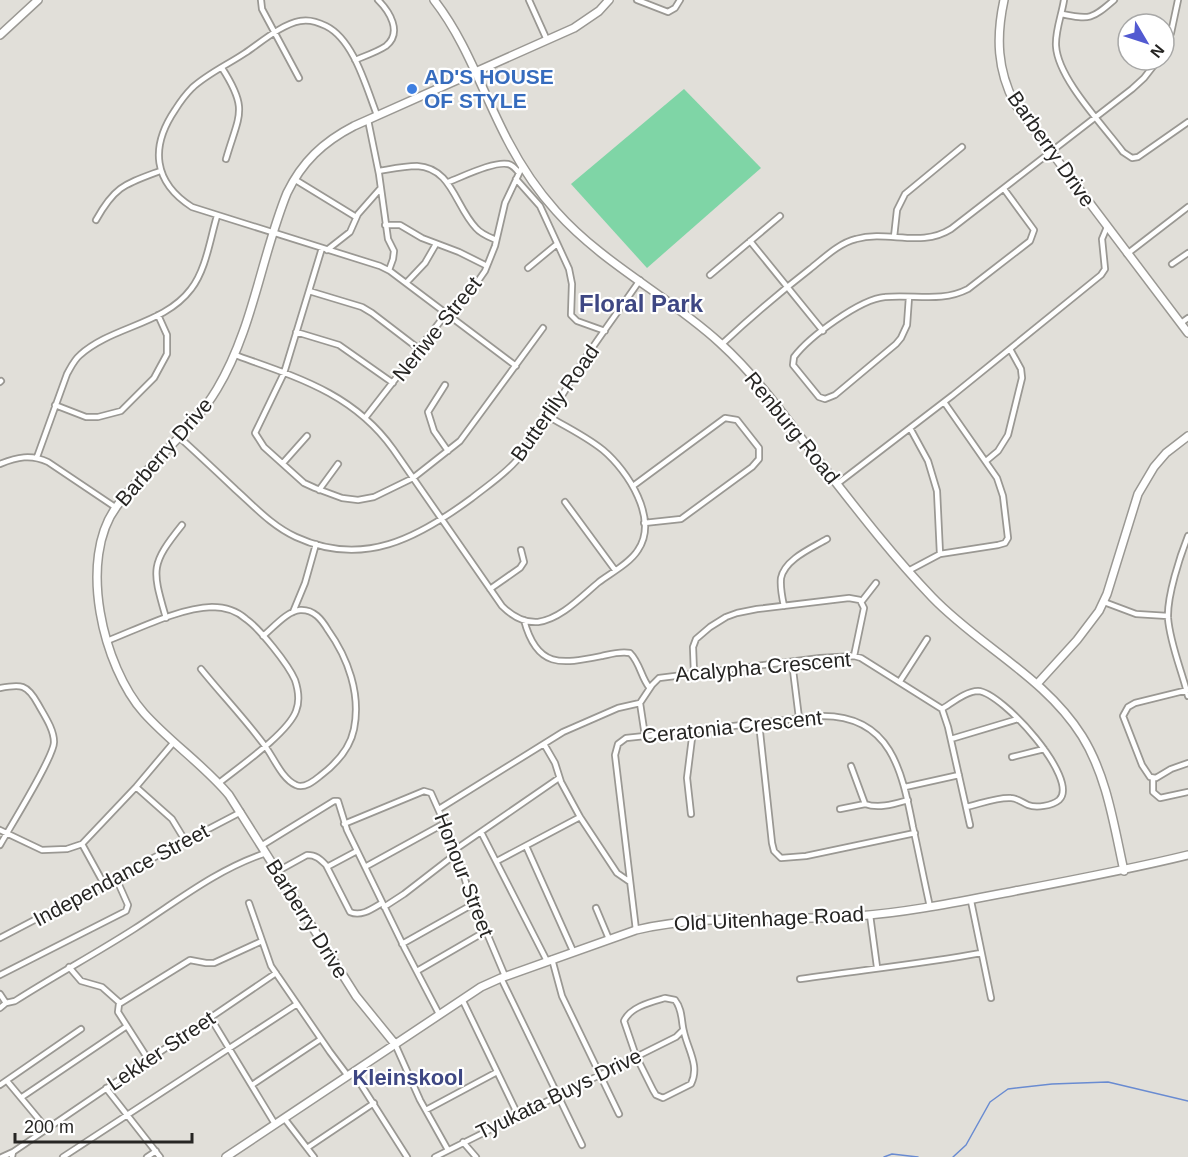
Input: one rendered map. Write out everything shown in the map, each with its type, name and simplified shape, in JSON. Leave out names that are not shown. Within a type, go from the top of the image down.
[{"type":"street","points":[[0,35],[30,3],[38,0]]},
{"type":"street","points":[[261,0],[262,9],[299,78]]},
{"type":"street","points":[[355,60],[384,47],[392,37],[393,21],[378,0]]},
{"type":"street","name":"Renburg Road","points":[[434,0],[459,38],[521,170],[544,197],[569,225],[595,248],[685,313],[722,344],[777,406],[908,571],[946,611],[1037,684],[1067,714],[1092,754],[1107,796],[1124,871]]},
{"type":"street","points":[[529,0],[547,40]]},
{"type":"street","name":"Barberry Drive","points":[[394,1044],[356,996],[306,920],[241,812],[219,783],[143,712],[130,694],[115,664],[107,641],[97,588],[96,563],[102,535],[115,507],[199,415],[216,391],[235,355],[284,198],[294,178],[322,145],[340,133],[377,115],[476,73],[582,23],[609,0]]},
{"type":"street","points":[[637,0],[668,12],[675,8],[680,0]]},
{"type":"street","name":"Barberry Drive","points":[[1004,0],[998,41],[1001,67],[1006,85],[1020,113],[1188,333]]},
{"type":"street","points":[[1064,0],[1056,44],[1061,65],[1068,79],[1123,152],[1135,158],[1188,122]]},
{"type":"street","points":[[1062,14],[1089,18],[1114,0]]},
{"type":"street","points":[[377,115],[347,45],[337,33],[315,21],[300,20],[276,33],[189,91],[169,118],[161,134],[158,145],[160,171],[183,201],[192,207],[388,270],[516,366]]},
{"type":"street","points":[[222,68],[235,89],[240,107],[226,159]]},
{"type":"street","points":[[722,344],[787,286],[847,242],[859,238],[921,239],[945,233],[1051,153],[1149,72]]},
{"type":"street","points":[[368,120],[379,171],[388,242],[394,253],[388,270]]},
{"type":"street","points":[[894,237],[897,210],[905,194],[962,147]]},
{"type":"street","points":[[448,182],[491,166],[512,165],[521,170]]},
{"type":"street","points":[[379,171],[414,166],[425,167],[442,175],[476,228],[496,240]]},
{"type":"street","name":"Neriwe Street","points":[[365,418],[487,266],[505,203],[521,170]]},
{"type":"street","points":[[96,220],[105,204],[119,188],[160,171]]},
{"type":"street","points":[[294,178],[356,217]]},
{"type":"street","points":[[516,179],[540,206],[572,278],[571,315],[577,321],[605,331]]},
{"type":"street","points":[[380,189],[356,217],[350,232],[325,249],[309,291],[284,373],[255,434],[264,447],[304,483],[342,498],[358,500],[381,494],[413,478],[448,452],[469,429],[543,328]]},
{"type":"street","points":[[909,297],[906,325],[896,344],[831,397],[819,398],[793,365],[796,354],[858,305],[884,297],[909,297],[940,298],[959,294],[968,290],[1030,242],[1034,230],[1004,189]]},
{"type":"street","points":[[1127,254],[1188,207]]},
{"type":"street","points":[[37,457],[67,374],[80,355],[94,345],[158,315],[179,302],[193,286],[200,273],[217,216]]},
{"type":"street","points":[[710,275],[780,216]]},
{"type":"street","points":[[385,225],[400,225],[436,244],[487,266]]},
{"type":"street","points":[[837,484],[944,402],[1101,275],[1105,269],[1101,243],[1107,227]]},
{"type":"street","points":[[750,241],[824,331]]},
{"type":"street","points":[[407,282],[425,263],[436,244]]},
{"type":"street","points":[[528,268],[557,244]]},
{"type":"street","points":[[1172,264],[1188,253]]},
{"type":"street","name":"Butterlily Road","points":[[179,437],[274,524],[294,536],[316,544],[354,549],[382,547],[423,531],[504,474],[527,448],[549,417],[640,280]]},
{"type":"street","points":[[309,291],[362,307],[419,350]]},
{"type":"street","points":[[55,405],[86,417],[98,417],[121,411],[154,378],[166,354],[167,335],[158,315]]},
{"type":"street","points":[[1181,323],[1188,318]]},
{"type":"street","points":[[296,332],[339,345],[393,383]]},
{"type":"street","points":[[986,461],[998,451],[1008,435],[1022,378],[1021,369],[1010,349]]},
{"type":"street","points":[[235,355],[322,388],[365,418],[381,433],[508,612],[524,620],[536,622],[550,619],[615,570],[638,551],[644,537],[640,499],[633,486],[605,451],[549,417]]},
{"type":"street","points":[[445,385],[428,412],[434,431],[448,452]]},
{"type":"street","points":[[908,571],[940,554],[998,545],[1007,541],[1003,495],[997,478],[944,402]]},
{"type":"street","points":[[633,486],[725,418],[737,420],[759,448],[759,459],[752,467],[687,515],[673,521],[644,523]]},
{"type":"street","points":[[910,428],[928,461],[938,491],[940,554]]},
{"type":"street","points":[[283,463],[307,436]]},
{"type":"street","points":[[1037,684],[1090,625],[1104,602],[1138,494],[1154,467],[1166,453],[1188,436]]},
{"type":"street","points":[[0,464],[12,459],[37,457],[115,507]]},
{"type":"street","points":[[319,490],[338,464]]},
{"type":"street","points":[[565,502],[615,570]]},
{"type":"street","points":[[166,618],[157,586],[157,564],[165,547],[182,525]]},
{"type":"street","points":[[1188,536],[1179,561],[1168,616],[1170,632],[1188,696]]},
{"type":"street","points":[[784,606],[781,580],[784,570],[801,555],[827,538]]},
{"type":"street","points":[[263,636],[293,612],[305,583],[316,544]]},
{"type":"street","points":[[490,589],[520,568],[524,562],[521,550]]},
{"type":"street","points":[[854,656],[864,614],[862,602],[876,583]]},
{"type":"street","points":[[694,673],[694,643],[710,627],[737,612],[849,598],[862,602]]},
{"type":"street","points":[[1104,602],[1136,614],[1168,616]]},
{"type":"street","points":[[107,641],[166,618],[198,609],[220,608],[233,611],[246,618],[263,636],[295,680],[298,703],[291,721],[284,730],[219,783]]},
{"type":"street","points":[[201,669],[265,746],[290,782],[303,786],[330,768],[339,759],[353,730],[356,708],[347,663],[338,643],[315,614],[306,610],[293,612]]},
{"type":"street","points":[[524,620],[527,632],[538,650],[548,657],[569,663],[620,652],[630,653],[649,687]]},
{"type":"street","points":[[900,681],[927,639]]},
{"type":"street","name":"Acalypha Crescent","points":[[640,703],[649,687],[662,677],[820,657],[854,656],[900,681],[942,710]]},
{"type":"street","points":[[792,662],[799,718]]},
{"type":"street","points":[[0,688],[19,686],[29,690],[50,727],[54,743],[48,760],[0,845]]},
{"type":"street","points":[[1187,690],[1138,702],[1128,707],[1124,712],[1124,718],[1142,765],[1153,778],[1153,792],[1158,798],[1188,792]]},
{"type":"street","points":[[966,807],[1009,798],[1032,806],[1052,803],[1059,800],[1064,790],[1063,783],[1044,749],[1018,719],[987,694],[979,691],[967,694],[942,710],[951,739],[959,775],[966,807],[970,825]]},
{"type":"street","points":[[439,809],[544,744],[584,722],[618,708],[640,703],[645,736]]},
{"type":"street","name":"Ceratonia Crescent","points":[[630,882],[615,755],[618,744],[626,738],[799,718],[840,717],[869,728],[893,754],[905,787],[930,908]]},
{"type":"street","points":[[951,739],[1018,719]]},
{"type":"street","points":[[759,723],[772,843],[774,851],[781,858],[806,856],[915,833]]},
{"type":"street","points":[[691,814],[687,778],[693,730]]},
{"type":"street","points":[[0,830],[42,850],[67,849],[82,844],[136,787],[174,742]]},
{"type":"street","points":[[544,744],[580,817],[617,873],[630,882],[636,930]]},
{"type":"street","points":[[1012,757],[1044,749]]},
{"type":"street","points":[[1153,778],[1171,768],[1188,763]]},
{"type":"street","points":[[851,766],[865,804]]},
{"type":"street","points":[[905,787],[959,775]]},
{"type":"street","points":[[278,871],[307,855],[317,856],[327,867],[350,912],[356,915],[362,914],[404,894],[481,832],[560,778]]},
{"type":"street","points":[[136,787],[172,819],[186,842]]},
{"type":"street","name":"Honour Street","points":[[344,824],[424,791],[432,795],[457,851],[503,977],[582,1145]]},
{"type":"street","points":[[0,1008],[132,930],[199,886],[250,858],[336,800],[339,803],[344,824],[383,905],[440,1014]]},
{"type":"street","points":[[840,809],[865,804],[889,805],[908,800]]},
{"type":"street","name":"Independance Street","points":[[0,938],[241,812]]},
{"type":"street","points":[[497,861],[580,817]]},
{"type":"street","points":[[365,867],[445,823]]},
{"type":"street","points":[[481,832],[550,960],[561,996],[619,1114]]},
{"type":"street","points":[[82,844],[104,884]]},
{"type":"street","points":[[526,846],[573,951]]},
{"type":"street","points":[[327,867],[357,851]]},
{"type":"street","name":"Old Uitenhage Road","points":[[226,1157],[462,999],[503,977],[636,930],[714,919],[815,919],[930,908],[1124,871],[1188,855]]},
{"type":"street","points":[[0,975],[126,911],[128,905],[116,878]]},
{"type":"street","points":[[971,901],[991,998]]},
{"type":"street","points":[[249,903],[269,962],[321,1039],[374,1103],[407,1157]]},
{"type":"street","points":[[402,944],[475,903]]},
{"type":"street","points":[[596,908],[609,939]]},
{"type":"street","points":[[870,915],[877,967]]},
{"type":"street","points":[[417,971],[486,931]]},
{"type":"street","points":[[148,1059],[117,1010],[120,1003],[190,960],[214,963],[261,941]]},
{"type":"street","points":[[801,979],[877,967],[926,963],[981,953]]},
{"type":"street","points":[[69,967],[81,981],[102,987],[120,1003]]},
{"type":"street","name":"Lekker Street","points":[[2,1157],[13,1155],[106,1088],[276,973]]},
{"type":"street","points":[[0,994],[6,1003]]},
{"type":"street","points":[[665,998],[675,1000],[683,1022],[683,1030],[695,1072],[691,1084],[663,1098],[656,1095],[636,1056],[624,1021],[630,1013],[665,998]]},
{"type":"street","points":[[462,999],[478,1028],[518,1115]]},
{"type":"street","points":[[63,1157],[297,1004]]},
{"type":"street","points":[[210,1017],[275,1124]]},
{"type":"street","points":[[22,1097],[127,1026]]},
{"type":"street","points":[[0,1086],[81,1029]]},
{"type":"street","name":"Tyukata Buys Drive","points":[[435,1157],[676,1036],[683,1030]]},
{"type":"street","points":[[252,1085],[321,1039]]},
{"type":"street","points":[[394,1044],[448,1150]]},
{"type":"street","points":[[426,1110],[497,1072]]},
{"type":"street","points":[[7,1081],[47,1129]]},
{"type":"street","points":[[106,1088],[160,1157]]},
{"type":"street","points":[[307,1148],[374,1103]]},
{"type":"street","points":[[285,1118],[314,1157]]},
{"type":"street","points":[[463,1142],[476,1157]]},
{"type":"street","points":[[147,1157],[156,1151]]},
{"type":"green space","points":[[684,89],[761,168],[647,268],[571,184]]},
{"type":"waterway","points":[[953,1157],[966,1145],[990,1102],[1008,1089],[1052,1084],[1108,1082],[1188,1101]]},
{"type":"waterway","points":[[884,1157],[892,1154],[918,1157]]},
{"type":"place","name":"AD'S HOUSE OF STYLE","points":[[412,89]]},
{"type":"district","name":"Floral Park","points":[[641,304]]},
{"type":"district","name":"Kleinskool","points":[[408,1077]]}]
